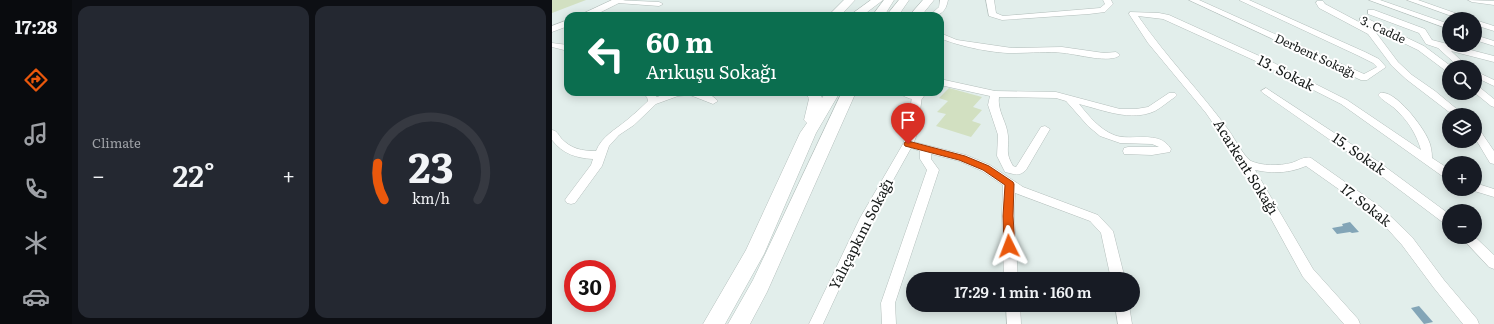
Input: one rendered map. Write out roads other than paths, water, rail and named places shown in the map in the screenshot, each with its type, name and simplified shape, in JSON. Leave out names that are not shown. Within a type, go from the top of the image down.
[{"type":"highway","points":[[838,12],[851,0]]},
{"type":"highway","points":[[844,12],[851,0]]},
{"type":"highway","points":[[861,12],[878,0]]},
{"type":"highway","points":[[881,12],[889,0]]},
{"type":"highway","points":[[895,12],[904,0]]},
{"type":"highway","points":[[902,12],[908,0]]},
{"type":"highway","points":[[918,12],[929,0]]},
{"type":"highway","points":[[922,12],[929,0]]},
{"type":"highway","points":[[714,324],[754,254],[808,133],[816,99],[815,96]]},
{"type":"highway","points":[[808,133],[842,96]]},
{"type":"highway","points":[[740,324],[760,286],[844,96]]},
{"type":"main road","points":[[594,12],[619,0]]},
{"type":"main road","points":[[552,29],[564,24]]},
{"type":"street","points":[[619,0],[659,4]]},
{"type":"street","points":[[938,12],[943,8],[944,0]]},
{"type":"street","points":[[990,0],[992,14],[1002,18],[1102,10],[1109,4],[1107,0]]},
{"type":"street","name":"Derbent Sokağı","points":[[1193,0],[1364,78],[1382,67],[1376,61],[1362,54],[1243,0]]},
{"type":"street","points":[[1373,0],[1442,25]]},
{"type":"street","points":[[1411,0],[1447,12]]},
{"type":"street","points":[[1472,0],[1494,3]]},
{"type":"street","points":[[1316,1],[1322,6],[1371,32],[1399,68],[1450,108]]},
{"type":"street","name":"3. Cadde","points":[[1316,1],[1354,16],[1422,48],[1442,63]]},
{"type":"street","points":[[1371,12],[1422,31],[1429,42],[1494,59]]},
{"type":"street","name":"13. Sokak","points":[[1133,14],[1159,14],[1263,61],[1344,102],[1442,170]]},
{"type":"street","name":"Acarkent Sokağı","points":[[1133,14],[1151,42],[1210,110],[1246,163],[1308,273],[1353,324]]},
{"type":"street","points":[[1482,25],[1494,29]]},
{"type":"street","points":[[944,37],[955,42],[1012,51],[1062,50],[1104,56],[1116,54]]},
{"type":"street","points":[[1482,40],[1494,44]]},
{"type":"street","points":[[1422,48],[1441,46],[1456,60]]},
{"type":"street","points":[[1482,78],[1494,84]]},
{"type":"street","points":[[944,83],[995,94],[1056,95],[1120,112],[1136,112],[1151,109],[1172,95]]},
{"type":"street","name":"15. Sokak","points":[[1266,91],[1376,166],[1442,216]]},
{"type":"street","points":[[1482,91],[1494,97]]},
{"type":"street","points":[[1482,93],[1494,104]]},
{"type":"street","points":[[995,94],[993,105],[1003,135],[1002,156],[1009,169],[1018,171],[1022,167],[1045,129]]},
{"type":"street","points":[[1383,95],[1396,103],[1411,120],[1424,142],[1428,152],[1427,160]]},
{"type":"street","points":[[651,96],[653,98],[653,102]]},
{"type":"street","points":[[571,200],[596,166],[604,145],[615,133],[630,124],[653,102],[670,96]]},
{"type":"street","points":[[704,96],[713,101]]},
{"type":"street","name":"Yalıçapkını Sokağı","points":[[816,324],[866,218],[908,144],[912,134],[914,96]]},
{"type":"street","points":[[1070,98],[1090,124],[1104,135],[1120,140],[1158,142],[1164,145],[1166,150],[1158,152],[1128,151]]},
{"type":"street","points":[[552,132],[560,144],[572,153],[579,155],[599,155]]},
{"type":"street","points":[[1482,141],[1494,160]]},
{"type":"street","points":[[908,144],[962,158],[986,168],[1018,190],[1094,218],[1107,231],[1116,272]]},
{"type":"street","points":[[889,324],[888,303],[933,170],[925,159],[926,149]]},
{"type":"street","name":"17. Sokak","points":[[1246,163],[1259,168],[1278,169],[1295,167],[1307,161],[1378,211],[1407,241],[1439,284],[1472,324]]},
{"type":"street","points":[[1010,184],[1008,216],[1011,272]]},
{"type":"street","points":[[1482,189],[1494,193]]},
{"type":"street","points":[[1474,244],[1494,263]]},
{"type":"street","points":[[1013,312],[1014,324]]},
{"type":"street","points":[[1123,312],[1125,324]]},
{"type":"water","points":[[1350,222],[1359,232],[1337,234],[1332,228],[1343,226],[1342,224]]},
{"type":"water","points":[[1419,306],[1433,322],[1424,324],[1411,308]]}]
